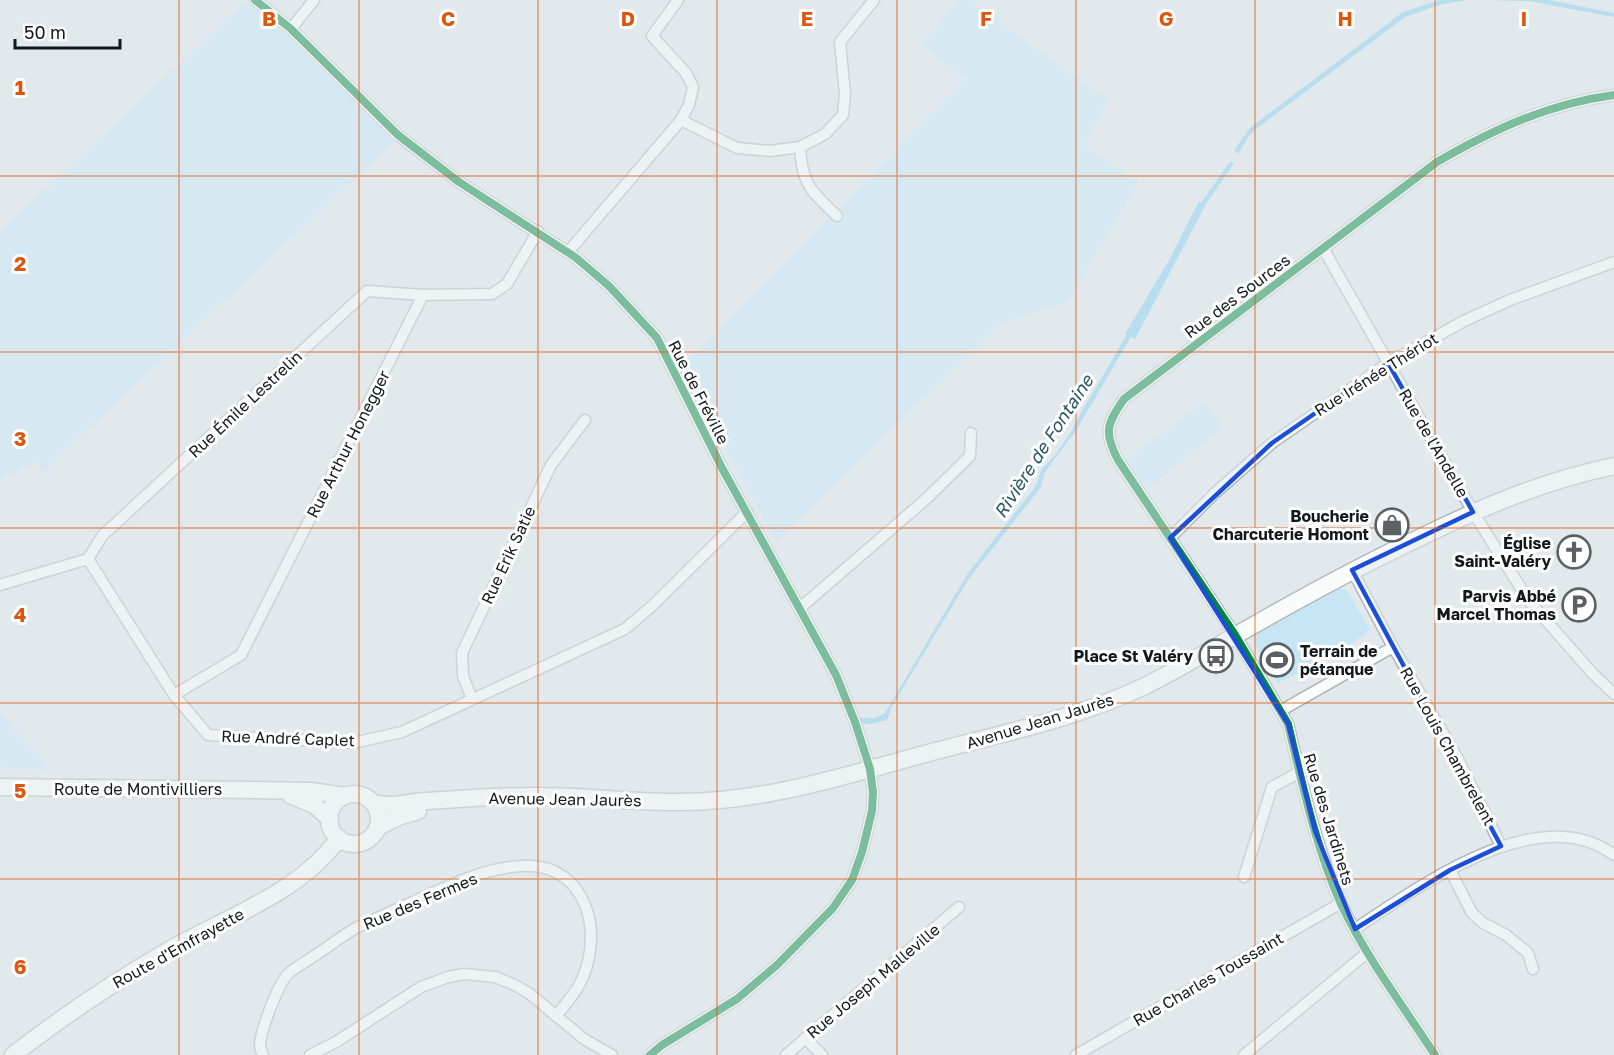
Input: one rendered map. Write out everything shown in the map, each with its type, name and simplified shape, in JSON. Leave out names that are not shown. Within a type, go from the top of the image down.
[{"type":"street","name":"Rue de Fréville","points":[[255,0],[291,29],[398,135],[459,182],[568,252],[609,286],[657,338],[722,468],[836,675],[855,722],[870,769],[873,792],[872,811],[862,852],[852,880],[833,908],[777,965],[737,999],[662,1045],[650,1055]]},
{"type":"street","points":[[291,29],[314,0]]},
{"type":"street","points":[[568,252],[681,120],[689,105],[693,87],[686,73],[652,36],[678,0]]},
{"type":"street","points":[[681,120],[737,148],[770,151],[800,147],[825,134],[843,116],[845,94],[840,42],[874,0]]},
{"type":"street","name":"Rue des Sources","points":[[1235,635],[1118,460],[1109,443],[1108,428],[1113,414],[1124,399],[1437,162],[1481,136],[1533,114],[1588,99],[1614,96]]},
{"type":"street","points":[[800,147],[801,168],[805,180],[812,191],[837,216]]},
{"type":"street","points":[[423,295],[492,294],[507,284],[538,231]]},
{"type":"street","name":"Rue de l'Andelle","points":[[1323,248],[1473,512],[1529,601],[1593,674],[1614,694]]},
{"type":"street","name":"Rue Irénée Thériot","points":[[1170,538],[1215,493],[1272,443],[1388,363],[1464,321],[1510,300],[1614,262]]},
{"type":"street","name":"Rue Émile Lestrelin","points":[[88,559],[102,536],[367,291],[423,295]]},
{"type":"street","name":"Rue Arthur Honegger","points":[[174,695],[241,655],[423,295]]},
{"type":"street","name":"Rue Erik Satie","points":[[472,699],[463,676],[462,653],[551,465],[585,420]]},
{"type":"street","points":[[800,608],[925,500],[970,456],[971,433]]},
{"type":"street","name":"Avenue Jean Jaurès","points":[[373,803],[396,806],[421,801],[456,801],[496,796],[681,802],[811,786],[1106,703],[1191,662],[1352,570],[1473,512],[1545,484],[1614,466]]},
{"type":"street","name":"Rue André Caplet","points":[[88,559],[174,695],[208,735],[353,743],[402,732],[625,629],[652,606],[747,512]]},
{"type":"street","points":[[0,585],[88,559]]},
{"type":"street","name":"Rue Louis Chambrelent","points":[[1352,570],[1393,647],[1457,757],[1501,846]]},
{"type":"street","name":"Rue des Jardinets","points":[[1235,635],[1282,710],[1288,724],[1316,831],[1341,903],[1368,952],[1436,1055]]},
{"type":"street","points":[[1282,710],[1393,647]]},
{"type":"street","points":[[1244,878],[1272,787],[1300,772]]},
{"type":"street","name":"Route de Montivilliers","points":[[0,787],[311,791],[345,796]]},
{"type":"street","name":"Route de Montivilliers","points":[[275,791],[296,796],[314,805],[330,819]]},
{"type":"street","points":[[357,794],[373,803],[379,814],[378,827],[371,837],[358,843],[345,842],[331,828],[330,819],[335,804],[345,796],[357,794]]},
{"type":"street","name":"Avenue Jean Jaurès","points":[[378,827],[398,817],[456,801]]},
{"type":"street","name":"Route d'Emfrayette","points":[[13,1055],[87,999],[170,950],[267,898],[309,871],[328,853],[339,838]]},
{"type":"street","points":[[1354,929],[1450,870],[1501,846],[1540,838],[1564,838],[1587,842],[1614,855]]},
{"type":"street","name":"Rue des Fermes","points":[[263,1055],[260,1046],[267,1018],[276,994],[287,975],[355,929],[448,886],[484,873],[522,866],[542,868],[559,874],[578,889],[586,904],[591,930],[590,954],[579,986],[556,1016]]},
{"type":"street","points":[[1450,870],[1472,913],[1483,923],[1506,935],[1528,953],[1533,969]]},
{"type":"street","name":"Rue Charles Toussaint","points":[[1076,1055],[1341,903]]},
{"type":"street","name":"Rue Joseph Malleville","points":[[786,1055],[959,907]]},
{"type":"street","points":[[1244,1055],[1368,952]]},
{"type":"street","points":[[310,1055],[336,1042],[421,987],[464,974],[495,977],[530,994],[584,1039],[612,1055]]},
{"type":"street","points":[[805,1038],[822,1055]]},
{"type":"highlighted area","points":[[1388,363],[1473,512],[1352,570],[1501,846],[1450,870],[1355,929],[1315,831],[1288,724],[1170,538],[1272,443]]},
{"type":"shaded area","points":[[959,0],[970,0],[1108,100],[1085,146],[1139,182],[1068,302],[1000,324],[776,542],[681,368],[966,79],[920,45]]},
{"type":"shaded area","points":[[245,2],[293,42],[395,141],[43,472],[36,462],[0,480],[0,231]]},
{"type":"shaded area","points":[[1204,401],[1224,427],[1147,489],[1127,459]]},
{"type":"shaded area","points":[[1336,589],[1346,589],[1370,630],[1351,644],[1277,683],[1254,642],[1258,634]]},
{"type":"shaded area","points":[[0,712],[51,770],[0,767]]},
{"type":"water","points":[[1440,0],[1468,0],[1442,4],[1405,17],[1257,128],[1238,154],[1234,150],[1250,128],[1403,12]]},
{"type":"water","points":[[1485,0],[1549,0],[1614,13],[1614,17],[1529,1]]},
{"type":"water","points":[[1199,201],[1205,206],[1135,339],[1125,334],[1168,262]]},
{"type":"water","points":[[1078,421],[1080,425],[1045,472],[1041,487],[970,577],[892,706],[887,720],[870,724],[859,723],[858,718],[875,718],[885,713],[968,573],[1036,486],[1041,470],[1056,454]]},
{"type":"waterway","name":"Rivière de Fontaine","points":[[1201,207],[1231,164]]},
{"type":"waterway","name":"Rivière de Fontaine","points":[[1076,426],[1131,332]]},
{"type":"cycle path","points":[[255,0],[291,29],[398,135],[459,182],[575,257],[609,286],[657,338],[722,468],[836,675],[855,722],[870,769],[873,792],[872,811],[862,852],[852,880],[833,908],[777,965],[737,999],[662,1045],[650,1055]]},
{"type":"cycle path","points":[[1435,1055],[1373,962],[1341,904],[1317,838],[1288,724],[1235,635],[1118,460],[1110,443],[1110,423],[1124,399],[1437,162],[1479,139],[1544,111],[1614,95]]},
{"type":"place","name":"Boucherie Charcuterie Homont","points":[[1392,525]]},
{"type":"place","name":"Église Saint-Valéry","points":[[1574,552]]},
{"type":"place","name":"Parvis Abbé Marcel Thomas","points":[[1579,605]]},
{"type":"place","name":"Place St Valéry","points":[[1216,656]]},
{"type":"place","name":"Terrain de pétanque","points":[[1277,660]]}]
